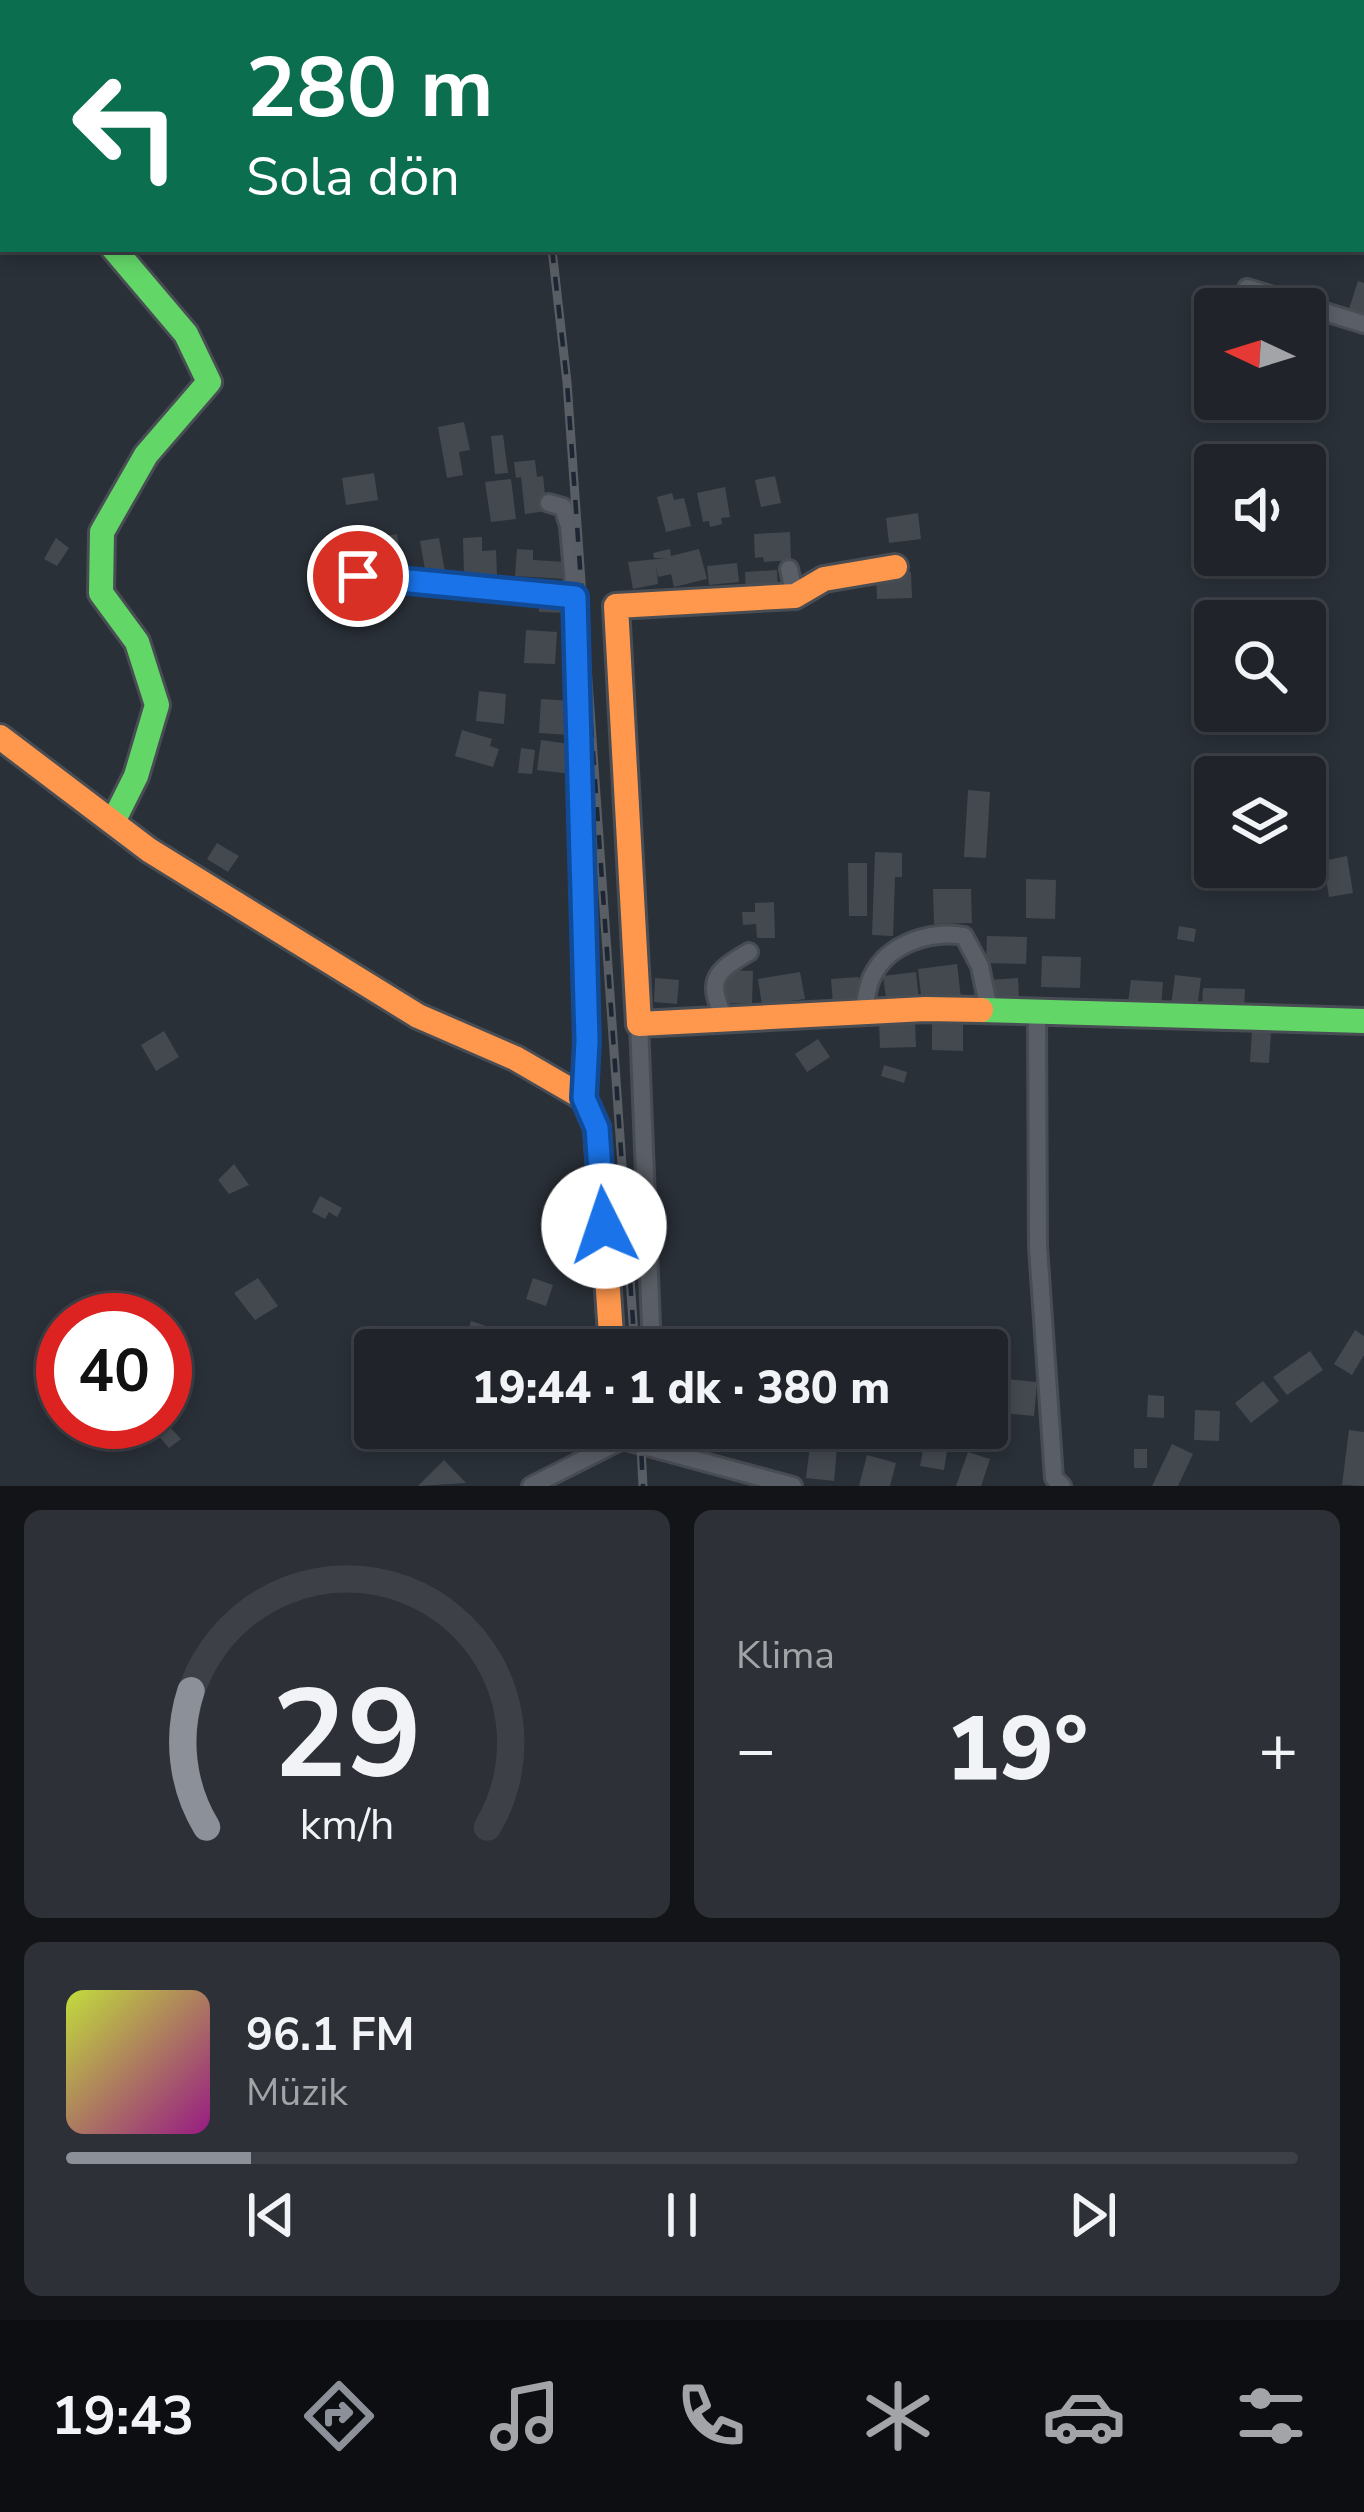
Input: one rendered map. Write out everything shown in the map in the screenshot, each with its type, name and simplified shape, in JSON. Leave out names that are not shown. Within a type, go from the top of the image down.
[{"type":"street","points":[[112,822],[136,776],[157,705],[137,642],[101,593],[102,532],[146,454],[209,382],[186,334],[118,252]]},
{"type":"street","points":[[1326,312],[1364,324]]},
{"type":"street","points":[[549,502],[563,507],[569,526],[575,597],[587,1041],[584,1098],[597,1128],[611,1329]]},
{"type":"street","points":[[651,1329],[616,606],[795,596],[824,579],[895,566]]},
{"type":"street","points":[[789,569],[795,596]]},
{"type":"street","points":[[358,576],[575,597]]},
{"type":"street","points":[[0,737],[149,850],[418,1016],[515,1058],[584,1098]]},
{"type":"street","points":[[863,1012],[874,972],[908,943],[944,932],[964,936],[980,966],[989,1010]]},
{"type":"street","points":[[725,1019],[714,997],[716,978],[724,966],[749,952]]},
{"type":"street","points":[[639,1024],[989,1010],[1364,1021]]},
{"type":"street","points":[[1037,1011],[1038,1247],[1054,1478],[1062,1486]]},
{"type":"street","points":[[531,1486],[595,1449]]},
{"type":"street","points":[[656,1449],[793,1486]]},
{"type":"building","points":[[1358,281],[1364,283],[1364,314],[1349,309]]},
{"type":"building","points":[[464,422],[470,450],[459,452],[463,475],[447,478],[438,427]]},
{"type":"building","points":[[503,435],[508,473],[495,474],[491,436]]},
{"type":"building","points":[[535,460],[537,477],[543,476],[547,511],[525,514],[521,477],[516,478],[514,462]]},
{"type":"building","points":[[374,473],[378,500],[346,505],[342,478]]},
{"type":"building","points":[[775,476],[781,503],[761,507],[755,480]]},
{"type":"building","points":[[511,479],[516,519],[491,522],[485,482]]},
{"type":"building","points":[[725,487],[730,517],[710,527],[709,521],[703,522],[697,493]]},
{"type":"building","points":[[672,493],[674,500],[684,498],[691,526],[666,532],[657,497]]},
{"type":"building","points":[[918,513],[921,539],[889,543],[886,518]]},
{"type":"building","points":[[790,532],[791,560],[755,558],[754,534]]},
{"type":"building","points":[[397,534],[402,567],[379,570],[374,538]]},
{"type":"building","points":[[482,537],[482,551],[496,550],[497,575],[464,576],[463,538]]},
{"type":"building","points":[[56,538],[69,548],[57,566],[44,559]]},
{"type":"building","points":[[439,538],[445,572],[426,575],[420,541]]},
{"type":"building","points":[[320,543],[355,546],[353,575],[318,568]]},
{"type":"building","points":[[517,549],[533,550],[533,560],[566,562],[566,579],[515,576]]},
{"type":"building","points":[[670,549],[671,556],[699,549],[707,579],[674,587],[671,574],[658,577],[656,565],[658,584],[633,589],[628,562],[667,558],[654,558],[653,553]]},
{"type":"building","points":[[737,563],[739,582],[709,585],[707,566]]},
{"type":"building","points":[[777,570],[778,591],[746,593],[745,572]]},
{"type":"building","points":[[911,572],[912,598],[877,599],[876,574]]},
{"type":"building","points":[[539,603],[570,604],[570,613],[539,612]]},
{"type":"building","points":[[526,630],[557,632],[555,664],[524,663]]},
{"type":"building","points":[[479,691],[506,694],[504,724],[476,721]]},
{"type":"building","points":[[541,699],[573,701],[570,735],[539,733]]},
{"type":"building","points":[[462,730],[492,739],[490,746],[499,749],[493,767],[455,756]]},
{"type":"building","points":[[541,740],[569,744],[567,756],[574,757],[572,774],[537,770]]},
{"type":"building","points":[[521,748],[535,750],[532,774],[518,773]]},
{"type":"building","points":[[968,790],[990,792],[986,858],[964,857]]},
{"type":"building","points":[[217,843],[239,856],[228,872],[207,859]]},
{"type":"building","points":[[875,852],[902,853],[902,877],[895,877],[893,936],[872,935]]},
{"type":"building","points":[[1347,856],[1353,893],[1329,897],[1326,860]]},
{"type":"building","points":[[848,863],[867,863],[867,916],[849,916]]},
{"type":"building","points":[[1026,879],[1056,880],[1055,919],[1026,918]]},
{"type":"building","points":[[933,889],[971,889],[972,923],[934,924]]},
{"type":"building","points":[[774,902],[775,938],[757,938],[756,924],[743,925],[742,912],[755,912],[755,903]]},
{"type":"building","points":[[1179,926],[1196,929],[1194,942],[1177,939]]},
{"type":"building","points":[[987,936],[1027,937],[1026,964],[986,963]]},
{"type":"building","points":[[1042,956],[1081,957],[1080,988],[1041,987]]},
{"type":"building","points":[[957,964],[961,998],[922,1003],[918,969]]},
{"type":"building","points":[[727,970],[753,971],[752,1004],[723,1003]]},
{"type":"building","points":[[800,972],[805,999],[762,1005],[758,979]]},
{"type":"building","points":[[916,972],[919,1001],[887,1005],[883,976]]},
{"type":"building","points":[[1175,975],[1201,978],[1197,1009],[1171,1006]]},
{"type":"building","points":[[859,977],[861,1002],[833,1004],[831,979]]},
{"type":"building","points":[[655,978],[679,980],[677,1004],[654,1002]]},
{"type":"building","points":[[1018,978],[1019,1000],[989,1002],[988,980]]},
{"type":"building","points":[[1131,980],[1163,982],[1161,1006],[1128,1003]]},
{"type":"building","points":[[1203,988],[1245,989],[1244,1011],[1202,1009]]},
{"type":"building","points":[[932,1018],[963,1019],[963,1051],[932,1050]]},
{"type":"building","points":[[915,1020],[916,1047],[880,1048],[879,1021]]},
{"type":"building","points":[[164,1031],[179,1057],[156,1071],[141,1045]]},
{"type":"building","points":[[1252,1031],[1271,1032],[1269,1063],[1250,1062]]},
{"type":"building","points":[[818,1039],[830,1057],[807,1072],[795,1054]]},
{"type":"building","points":[[884,1065],[907,1072],[904,1083],[881,1076]]},
{"type":"building","points":[[234,1164],[249,1185],[229,1194],[218,1180]]},
{"type":"building","points":[[320,1196],[342,1208],[337,1217],[329,1212],[325,1219],[312,1212]]},
{"type":"building","points":[[258,1278],[278,1306],[255,1320],[234,1293]]},
{"type":"building","points":[[533,1278],[553,1285],[546,1306],[526,1299]]},
{"type":"building","points":[[471,1321],[495,1329],[469,1329]]},
{"type":"building","points":[[1355,1330],[1364,1336],[1364,1355],[1352,1375],[1334,1364]]},
{"type":"building","points":[[1310,1351],[1323,1370],[1287,1395],[1273,1377]]},
{"type":"building","points":[[1008,1379],[1037,1382],[1034,1416],[1008,1414]]},
{"type":"building","points":[[1263,1381],[1279,1401],[1251,1423],[1235,1403]]},
{"type":"building","points":[[1148,1395],[1164,1396],[1164,1418],[1147,1417]]},
{"type":"building","points":[[1195,1410],[1220,1411],[1219,1441],[1194,1440]]},
{"type":"building","points":[[1349,1430],[1364,1432],[1364,1486],[1342,1485]]},
{"type":"building","points":[[1172,1444],[1193,1454],[1178,1486],[1152,1486]]},
{"type":"building","points":[[810,1449],[837,1449],[834,1481],[806,1478]]},
{"type":"building","points":[[923,1449],[947,1449],[944,1470],[920,1466]]},
{"type":"building","points":[[1134,1449],[1147,1449],[1147,1468],[1134,1468]]},
{"type":"building","points":[[968,1452],[990,1459],[981,1486],[956,1486]]},
{"type":"building","points":[[867,1455],[896,1463],[890,1486],[859,1486]]},
{"type":"building","points":[[444,1460],[466,1483],[418,1486]]},
{"type":"railway","points":[[552,252],[567,382],[634,1329]]},
{"type":"railway","points":[[641,1449],[643,1486]]},
{"type":"traffic: fast","points":[[113,822],[136,776],[157,705],[137,642],[101,593],[102,532],[146,455],[209,382],[186,334],[117,252]]},
{"type":"traffic: fast","points":[[981,1010],[1364,1021]]},
{"type":"traffic: slow","points":[[895,567],[824,579],[795,596],[616,606],[639,1024],[981,1010]]},
{"type":"traffic: slow","points":[[0,737],[149,850],[418,1016],[515,1058],[584,1098],[597,1128],[611,1329]]},
{"type":"route","points":[[358,576],[575,597],[587,1041],[584,1098],[597,1128],[604,1226]]}]
